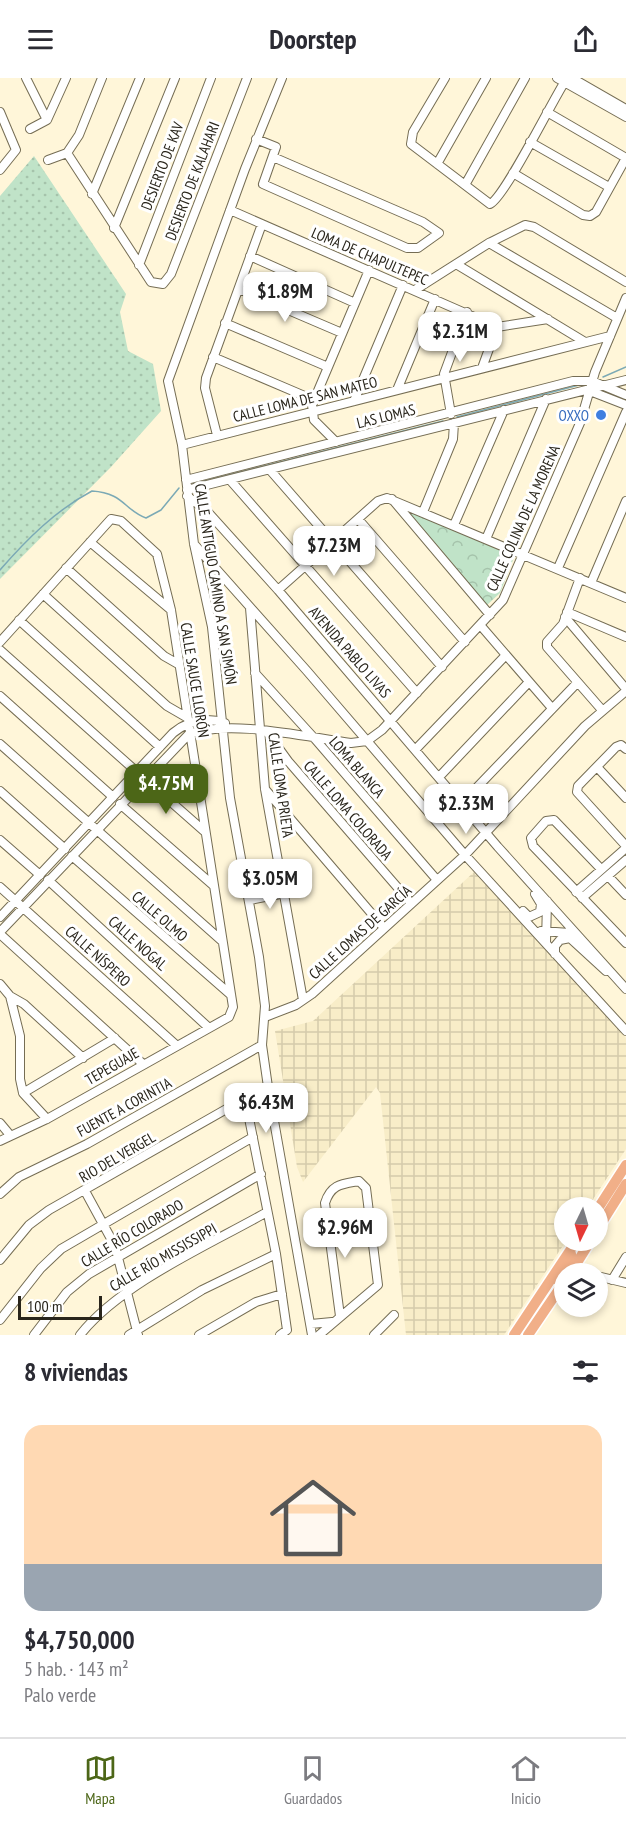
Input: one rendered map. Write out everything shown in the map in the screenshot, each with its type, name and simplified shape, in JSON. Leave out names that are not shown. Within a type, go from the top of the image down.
[{"type":"main road","points":[[605,1197],[626,1165]]},
{"type":"main road","points":[[608,1213],[626,1184]]},
{"type":"main road","points":[[514,1335],[570,1251]]},
{"type":"main road","points":[[535,1303],[554,1280]]},
{"type":"main road","points":[[528,1335],[554,1296]]},
{"type":"street","points":[[30,129],[47,120],[66,78]]},
{"type":"street","points":[[48,160],[67,153],[79,135],[102,78]]},
{"type":"street","points":[[92,194],[140,78]]},
{"type":"street","points":[[114,228],[175,78]]},
{"type":"street","name":"DESIERTO DE KAV","points":[[139,265],[211,78]]},
{"type":"street","name":"DESIERTO DE KALAHARI","points":[[139,265],[155,285],[165,282],[171,274],[247,78]]},
{"type":"street","name":"CALLE ANTIGUO CAMINO A SAN SIMÓN","points":[[282,78],[256,139],[168,381],[182,445],[194,544],[212,627],[230,798],[250,900],[264,990],[265,1017],[262,1045],[312,1335]]},
{"type":"street","points":[[445,78],[411,140],[416,150],[490,204],[496,201],[513,173],[565,79]]},
{"type":"street","points":[[437,164],[486,78]]},
{"type":"street","points":[[465,185],[525,78]]},
{"type":"street","points":[[28,79],[47,120]]},
{"type":"street","points":[[565,79],[626,109]]},
{"type":"street","points":[[565,79],[626,117]]},
{"type":"street","points":[[513,173],[583,215],[593,214],[626,158],[547,112]]},
{"type":"street","points":[[0,115],[16,150],[0,170]]},
{"type":"street","points":[[256,139],[276,147],[263,184],[407,248],[418,248],[439,233],[423,222],[273,157]]},
{"type":"street","points":[[530,142],[609,188]]},
{"type":"street","points":[[67,153],[139,265]]},
{"type":"street","name":"LOMA DE CHAPULTEPEC","points":[[230,210],[497,327]]},
{"type":"street","points":[[217,435],[204,383],[262,224]]},
{"type":"street","points":[[415,290],[521,225],[530,225],[626,282]]},
{"type":"street","points":[[489,243],[617,318]]},
{"type":"street","points":[[250,256],[355,303]]},
{"type":"street","points":[[456,264],[585,342]]},
{"type":"street","points":[[336,442],[314,420],[311,411],[369,270]]},
{"type":"street","points":[[354,401],[403,285]]},
{"type":"street","points":[[239,289],[342,333]]},
{"type":"street","points":[[397,390],[435,298]]},
{"type":"street","name":"CALLE COLINA DE LA MORENA","points":[[367,741],[391,720],[503,600],[580,423],[591,386],[626,298]]},
{"type":"street","points":[[451,414],[444,378],[447,361],[467,312]]},
{"type":"street","points":[[482,368],[497,327],[548,319]]},
{"type":"street","points":[[225,323],[328,367]]},
{"type":"street","name":"CALLE LOMA DE SAN MATEO","points":[[182,445],[610,336]]},
{"type":"street","points":[[213,357],[314,400]]},
{"type":"street","points":[[591,386],[605,386],[626,380]]},
{"type":"street","name":"LAS LOMAS","points":[[186,480],[573,381],[591,386]]},
{"type":"street","points":[[591,386],[626,405]]},
{"type":"street","name":"LAS LOMAS","points":[[187,493],[591,386]]},
{"type":"street","points":[[605,386],[626,395]]},
{"type":"street","points":[[486,539],[546,399]]},
{"type":"street","points":[[454,525],[504,410]]},
{"type":"street","points":[[558,568],[626,412]]},
{"type":"street","points":[[423,512],[453,439],[454,423]]},
{"type":"street","points":[[270,470],[442,667]]},
{"type":"street","points":[[230,480],[417,693]]},
{"type":"street","name":"AVENIDA PABLO LIVAS","points":[[187,493],[206,510],[278,590],[525,877]]},
{"type":"street","points":[[391,498],[490,615]]},
{"type":"street","points":[[278,590],[378,501],[391,498],[591,583],[625,595]]},
{"type":"street","points":[[591,583],[626,501]]},
{"type":"street","name":"CALLE SAUCE LLORÓN","points":[[90,542],[111,519],[121,521],[157,554],[171,610],[233,1011]]},
{"type":"street","points":[[358,519],[465,642]]},
{"type":"street","points":[[0,642],[90,542],[171,610]]},
{"type":"street","points":[[194,544],[465,855],[626,1031]]},
{"type":"street","points":[[66,568],[157,649],[178,664]]},
{"type":"street","points":[[580,578],[566,615],[547,647],[602,710]]},
{"type":"street","points":[[43,594],[167,706],[187,720],[206,720],[234,728],[315,739],[351,743],[367,741]]},
{"type":"street","name":"CALLE LOMA PRIETA","points":[[250,608],[255,673],[263,732],[265,789],[303,1000]]},
{"type":"street","points":[[566,615],[626,637]]},
{"type":"street","points":[[566,615],[626,690]]},
{"type":"street","points":[[19,620],[160,747]]},
{"type":"street","points":[[481,626],[551,707]]},
{"type":"street","points":[[0,650],[137,772]]},
{"type":"street","points":[[416,750],[506,655]]},
{"type":"street","name":"LOMA BLANCA","points":[[255,673],[437,880]]},
{"type":"street","points":[[439,777],[529,682]]},
{"type":"street","points":[[462,803],[551,707],[577,683]]},
{"type":"street","name":"CALLE LOMAS DE GARCÍA","points":[[265,1017],[303,1000],[465,855],[602,710],[626,690]]},
{"type":"street","points":[[0,696],[113,797]]},
{"type":"street","points":[[92,827],[113,797],[187,720]]},
{"type":"street","points":[[0,917],[40,875],[120,804],[189,734],[222,725]]},
{"type":"street","name":"CALLE LOMA COLORADA","points":[[263,732],[411,903]]},
{"type":"street","points":[[0,744],[222,941]]},
{"type":"street","points":[[605,873],[626,847],[577,795],[578,786],[616,747],[621,745],[626,749]]},
{"type":"street","points":[[597,767],[626,798]]},
{"type":"street","points":[[145,779],[204,831]]},
{"type":"street","points":[[265,789],[384,928]]},
{"type":"street","name":"CALLE OLMO","points":[[0,791],[231,995]]},
{"type":"street","points":[[120,804],[214,886]]},
{"type":"street","points":[[626,895],[557,822],[551,819],[546,821],[532,836],[531,844],[626,943]]},
{"type":"street","points":[[0,840],[40,875]]},
{"type":"street","points":[[68,852],[48,880],[0,933],[143,1064]]},
{"type":"street","points":[[579,895],[605,873],[626,860]]},
{"type":"street","points":[[508,902],[514,902],[529,917],[536,916],[540,912],[540,900],[525,884],[525,877]]},
{"type":"street","points":[[525,877],[626,989]]},
{"type":"street","name":"CALLE NOGAL","points":[[48,880],[208,1028]]},
{"type":"street","name":"CALLE NÍSPERO","points":[[0,887],[176,1045]]},
{"type":"street","points":[[250,900],[285,893]]},
{"type":"street","points":[[546,943],[547,901]]},
{"type":"street","points":[[535,932],[577,934]]},
{"type":"street","points":[[555,954],[555,946],[560,940],[570,938],[596,964],[616,978]]},
{"type":"street","points":[[0,984],[10,996],[24,1004],[83,1058]]},
{"type":"street","points":[[10,996],[21,1036],[20,1079],[23,1093],[47,1119]]},
{"type":"street","name":"TEPEGUAJE","points":[[0,1141],[47,1119],[229,1017],[233,1011]]},
{"type":"street","points":[[23,1093],[115,1038]]},
{"type":"street","name":"FUENTE A CORINTIA","points":[[0,1194],[19,1177],[87,1144],[262,1045]]},
{"type":"street","name":"RIO DEL VERGEL","points":[[0,1260],[20,1234],[38,1217],[258,1091]]},
{"type":"street","points":[[245,1098],[276,1254],[282,1294],[283,1332]]},
{"type":"street","points":[[0,1123],[10,1135]]},
{"type":"street","points":[[0,1320],[41,1268],[61,1249],[253,1137]]},
{"type":"street","name":"CALLE RÍO COLORADO","points":[[34,1335],[73,1287],[118,1255],[261,1174]]},
{"type":"street","points":[[319,1335],[376,1288],[378,1282],[366,1188],[359,1181],[338,1184],[328,1193],[324,1206],[340,1316]]},
{"type":"street","points":[[85,1191],[118,1255],[128,1291],[134,1333],[233,1274],[276,1254]]},
{"type":"street","name":"CALLE RÍO MISSISSIPPI","points":[[80,1335],[102,1310],[128,1291],[267,1212]]},
{"type":"street","points":[[612,1280],[626,1257]]},
{"type":"street","points":[[608,1279],[626,1283]]},
{"type":"street","points":[[199,1335],[256,1302],[282,1294]]},
{"type":"street","points":[[374,1335],[394,1316]]},
{"type":"street","points":[[310,1324],[332,1322]]},
{"type":"shaded area","points":[[474,872],[626,1038],[626,1149],[595,1197],[554,1197],[554,1251],[559,1251],[504,1335],[406,1335],[380,1093],[376,1087],[303,1182],[297,1167],[275,1031],[313,1021]]},
{"type":"green space","points":[[34,156],[126,294],[120,312],[128,351],[153,364],[161,411],[111,467],[0,579],[0,196]]},
{"type":"green space","points":[[401,507],[515,555],[500,593],[486,606]]},
{"type":"waterway","points":[[603,377],[626,367]]},
{"type":"waterway","points":[[457,417],[579,385]]},
{"type":"waterway","points":[[193,484],[443,421]]},
{"type":"waterway","points":[[0,570],[43,526],[66,507],[92,491],[111,495],[146,518],[161,510],[179,488]]},
{"type":"place","name":"OXXO","points":[[601,415]]}]
